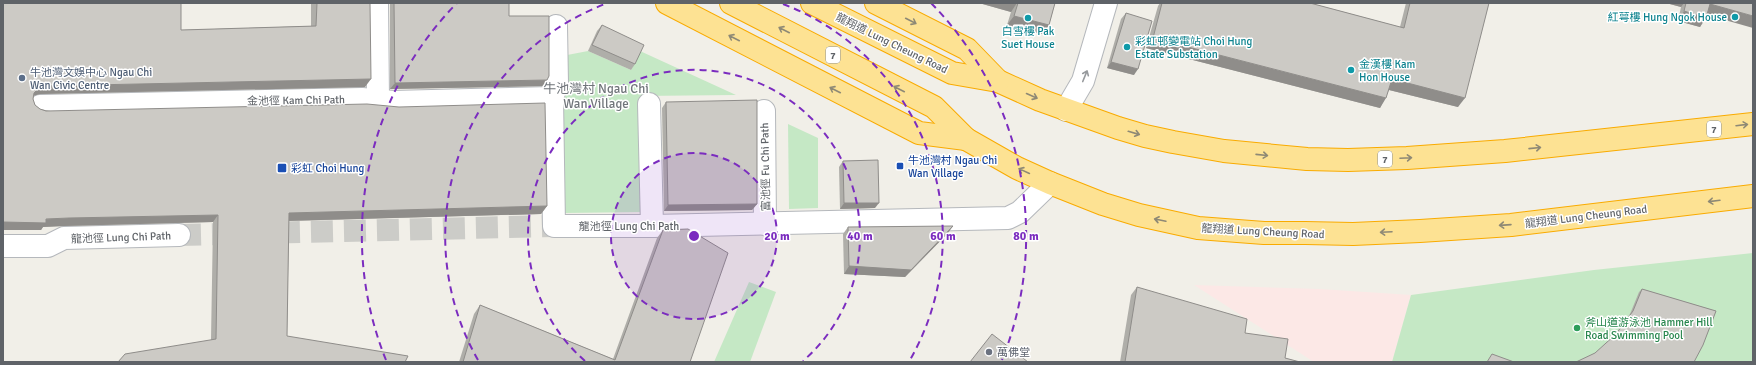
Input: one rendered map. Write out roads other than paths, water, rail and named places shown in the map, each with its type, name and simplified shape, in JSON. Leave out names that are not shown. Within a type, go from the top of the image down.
[{"type":"highway","points":[[667,3],[919,133],[966,139]]},
{"type":"highway","name":"龍翔道 Lung Cheung Road","points":[[732,3],[934,107],[966,139],[1017,168],[1103,204],[1139,215],[1198,228],[1264,233],[1353,234],[1511,225],[1753,196]]},
{"type":"highway","name":"龍翔道 Lung Cheung Road","points":[[812,3],[952,73],[998,81],[1040,100],[1118,128],[1173,142],[1252,154],[1307,159],[1341,160],[1407,158],[1505,151],[1753,124]]},
{"type":"highway","points":[[876,3],[967,49],[998,81]]},
{"type":"street","points":[[377,3],[378,100]]},
{"type":"street","points":[[1066,110],[1083,81],[1088,68],[1106,3]]},
{"type":"street","points":[[552,98],[557,84],[556,26]]},
{"type":"street","name":"金池徑 Kam Chi Path","points":[[40,106],[362,99],[393,102],[552,98]]},
{"type":"street","name":"龍池徑 Lung Chi Path","points":[[552,98],[554,226],[652,226],[1008,218],[1020,212],[1050,183]]},
{"type":"street","points":[[649,104],[652,226]]},
{"type":"street","name":"富池徑 Fu Chi Path","points":[[764,111],[765,224]]},
{"type":"street","name":"龍池徑 Lung Chi Path","points":[[3,246],[48,246],[64,238],[179,235]]},
{"type":"tunnel","points":[[179,235],[554,226]]},
{"type":"place","name":"紅萼樓 Hung Ngok House","points":[[1735,17]]},
{"type":"place","name":"白雪樓 Pak Suet House","points":[[1028,18]]},
{"type":"place","name":"彩虹邨變電站 Choi Hung Estate Substation","points":[[1127,47]]},
{"type":"place","name":"金漢樓 Kam Hon House","points":[[1351,70]]},
{"type":"place","name":"牛池灣文娛中心 Ngau Chi Wan Civic Centre","points":[[22,78]]},
{"type":"place","name":"牛池灣村 Ngau Chi Wan Village","points":[[900,166]]},
{"type":"place","name":"彩虹 Choi Hung","points":[[282,168]]},
{"type":"place","name":"斧山道游泳池 Hammer Hill Road Swimming Pool","points":[[1577,328]]},
{"type":"place","name":"萬佛堂","points":[[989,352]]},
{"type":"district","name":"牛池灣村 Ngau Chi Wan Village","points":[[596,96]]}]
